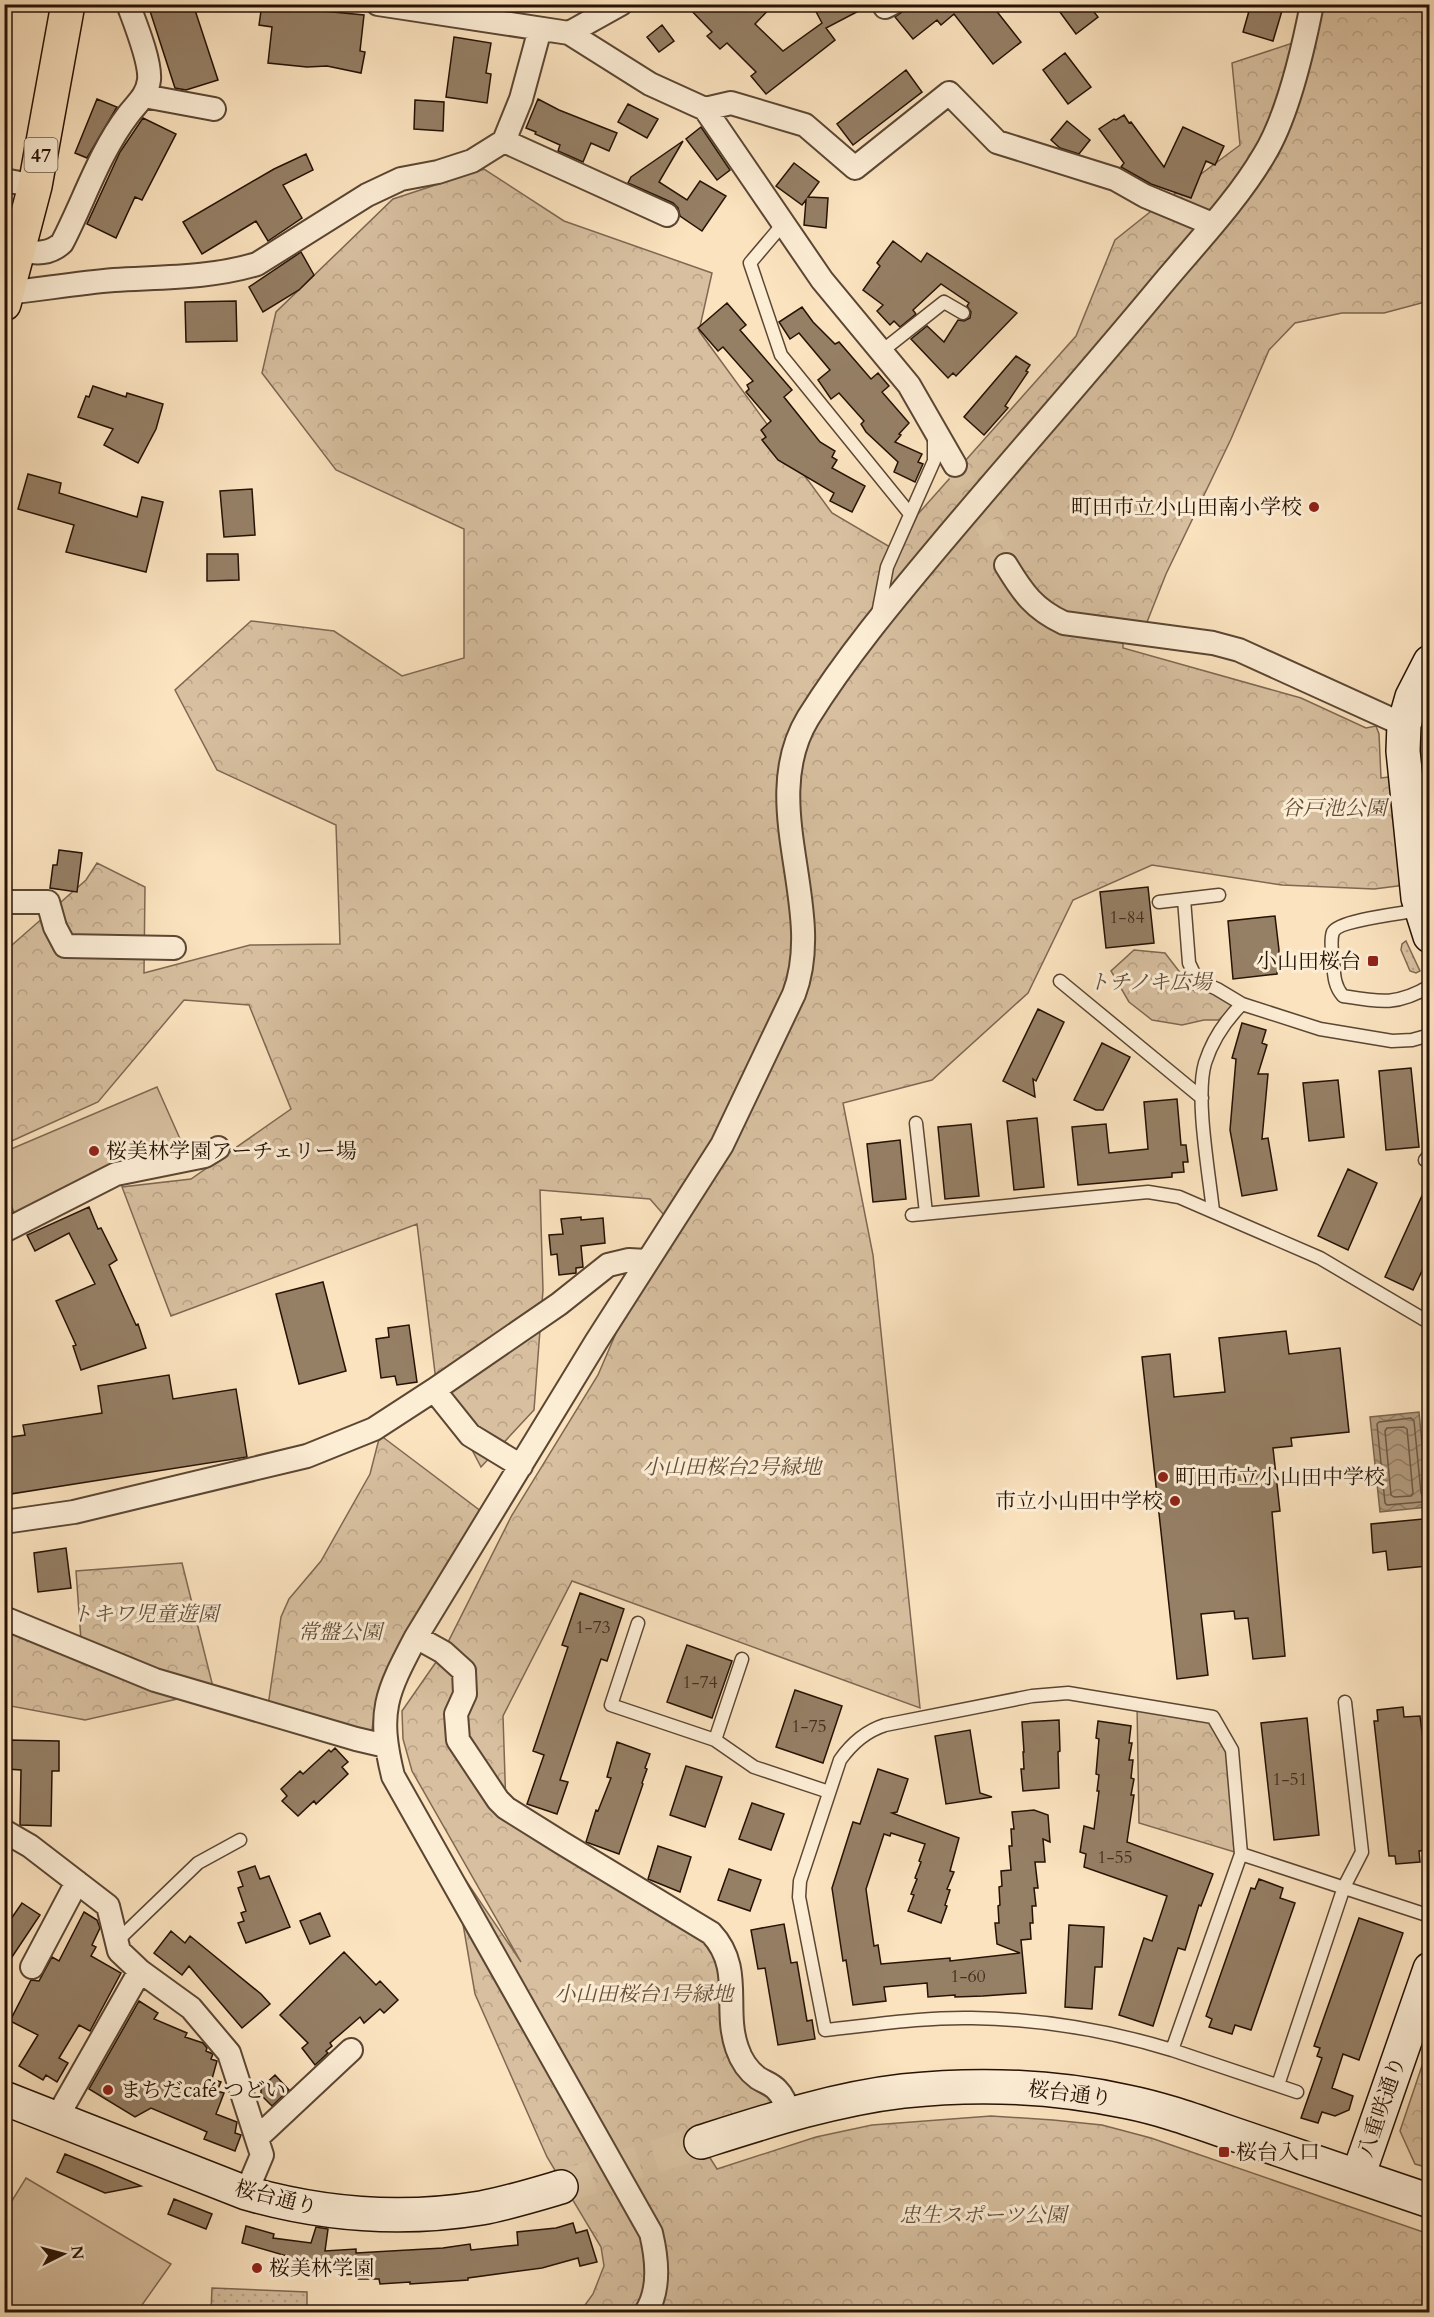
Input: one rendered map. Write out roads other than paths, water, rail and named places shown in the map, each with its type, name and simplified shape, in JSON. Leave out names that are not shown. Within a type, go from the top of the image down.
[{"type":"main road","name":"47","points":[[6,298],[19,251],[20,183],[68,4]]},
{"type":"street","points":[[19,251],[39,254],[54,251],[62,243],[108,145],[144,96],[149,79],[142,43],[128,4]]},
{"type":"street","points":[[378,4],[569,33],[650,84],[705,109],[822,280],[909,385],[933,422],[956,465]]},
{"type":"street","points":[[569,33],[621,4]]},
{"type":"street","points":[[649,2311],[656,2278],[656,2253],[651,2233],[393,1776],[386,1746],[384,1721],[386,1702],[398,1671],[416,1637],[647,1261],[722,1145],[800,977],[804,930],[793,857],[788,780],[807,720],[855,648],[976,501],[1101,358],[1212,224],[1258,164],[1275,134],[1296,71],[1312,4]]},
{"type":"street","points":[[6,298],[113,280],[175,278],[237,270],[257,264],[367,195],[401,179],[438,172],[472,161],[504,141],[521,99],[540,29]]},
{"type":"street","points":[[705,109],[731,103],[805,125],[855,168],[949,93],[997,142],[1115,179],[1144,196],[1212,224]]},
{"type":"street","points":[[144,96],[214,110]]},
{"type":"street","points":[[504,141],[667,215]]},
{"type":"street","points":[[1006,565],[1022,593],[1044,614],[1064,623],[1213,643],[1239,650],[1404,725]]},
{"type":"street","points":[[1422,910],[1404,775],[1403,751],[1404,725],[1412,697],[1430,662]]},
{"type":"street","points":[[4,902],[48,902],[55,927],[65,946],[174,948]]},
{"type":"street","points":[[4,1231],[116,1174],[205,1156],[218,1148]]},
{"type":"street","points":[[4,1522],[74,1512],[307,1456],[374,1429],[559,1304],[608,1265],[629,1260],[647,1261]]},
{"type":"street","points":[[434,1390],[470,1435],[521,1466]]},
{"type":"street","points":[[4,1618],[155,1680],[386,1746]]},
{"type":"street","points":[[416,1637],[443,1652],[464,1671],[465,1694],[456,1714],[458,1740],[498,1800],[506,1808],[562,1843],[711,1933],[720,1943],[730,1966],[736,2047],[745,2066],[758,2078],[775,2087],[783,2097],[789,2114]]},
{"type":"street","points":[[4,1831],[30,1846],[108,1906],[119,1951],[140,1971],[191,2008],[229,2053],[262,2155],[246,2193]]},
{"type":"street","points":[[32,1967],[77,1882]]},
{"type":"street","name":"八重咲通り","points":[[1358,2176],[1430,1969]]},
{"type":"street","points":[[56,2119],[140,1971]]},
{"type":"street","points":[[257,2138],[351,2050]]},
{"type":"street","name":"桜台通り","points":[[701,2142],[789,2114],[870,2096],[951,2087],[987,2086],[1065,2092],[1160,2109],[1430,2201]]},
{"type":"street","name":"桜台通り","points":[[4,2098],[246,2193],[323,2210],[399,2215],[441,2213],[481,2208],[561,2187]]},
{"type":"lane","points":[[783,224],[750,263],[781,355],[910,514]]},
{"type":"lane","points":[[882,351],[944,302],[963,313]]},
{"type":"lane","points":[[877,622],[887,567],[934,461],[933,422]]},
{"type":"lane","points":[[1159,902],[1219,895]]},
{"type":"lane","points":[[1184,899],[1190,963],[1197,980],[1242,1004],[1320,1029],[1392,1041],[1412,1040],[1430,1035]]},
{"type":"lane","points":[[1422,910],[1370,919],[1338,928],[1333,932],[1336,989],[1343,996],[1387,1003],[1413,996],[1430,986]]},
{"type":"lane","points":[[1060,981],[1202,1098]]},
{"type":"lane","points":[[1213,1211],[1202,1098],[1205,1063],[1226,1020],[1242,1004]]},
{"type":"lane","points":[[916,1123],[926,1213]]},
{"type":"lane","points":[[912,1215],[1148,1192],[1179,1197],[1320,1258],[1430,1323]]},
{"type":"lane","points":[[638,1623],[610,1705],[715,1740],[754,1767],[829,1792]]},
{"type":"lane","points":[[715,1740],[742,1659]]},
{"type":"lane","points":[[1172,2050],[1241,1854],[1232,1750],[1212,1718],[1068,1693],[1032,1696],[874,1728],[855,1742],[840,1760],[800,1881],[799,1897],[825,2030],[898,2022],[981,2018],[1074,2026],[1143,2041],[1297,2092]]},
{"type":"lane","points":[[1278,2085],[1344,1887],[1362,1852],[1345,1702]]},
{"type":"lane","points":[[116,1942],[198,1863],[240,1840]]},
{"type":"lane","points":[[1241,1854],[1430,1916]]},
{"type":"water","points":[[1419,1412],[1428,1507],[1380,1512],[1370,1417]]},
{"type":"tunnel","points":[[955,465],[1006,565]]},
{"type":"tunnel","points":[[561,2187],[701,2142]]},
{"type":"place","name":"町田市立小山田南小学校","points":[[1314,507]]},
{"type":"place","name":"小山田桜台","points":[[1373,961]]},
{"type":"place","name":"桜美林学園アーチェリー場","points":[[94,1151]]},
{"type":"place","name":"町田市立小山田中学校","points":[[1163,1477]]},
{"type":"place","name":"市立小山田中学校","points":[[1175,1501]]},
{"type":"place","name":"まちだcafé つどい","points":[[108,2090]]},
{"type":"place","name":"桜台入口","points":[[1224,2152]]},
{"type":"place","name":"桜美林学園","points":[[257,2268]]},
{"type":"park label","name":"谷戸池公園","points":[[1334,808]]},
{"type":"park label","name":"トチノキ広場","points":[[1150,982]]},
{"type":"park label","name":"小山田桜台2号緑地","points":[[732,1467]]},
{"type":"park label","name":"トキワ児童遊園","points":[[145,1614]]},
{"type":"park label","name":"常盤公園","points":[[340,1632]]},
{"type":"park label","name":"小山田桜台1号緑地","points":[[644,1994]]},
{"type":"park label","name":"忠生スポーツ公園","points":[[983,2215]]}]
